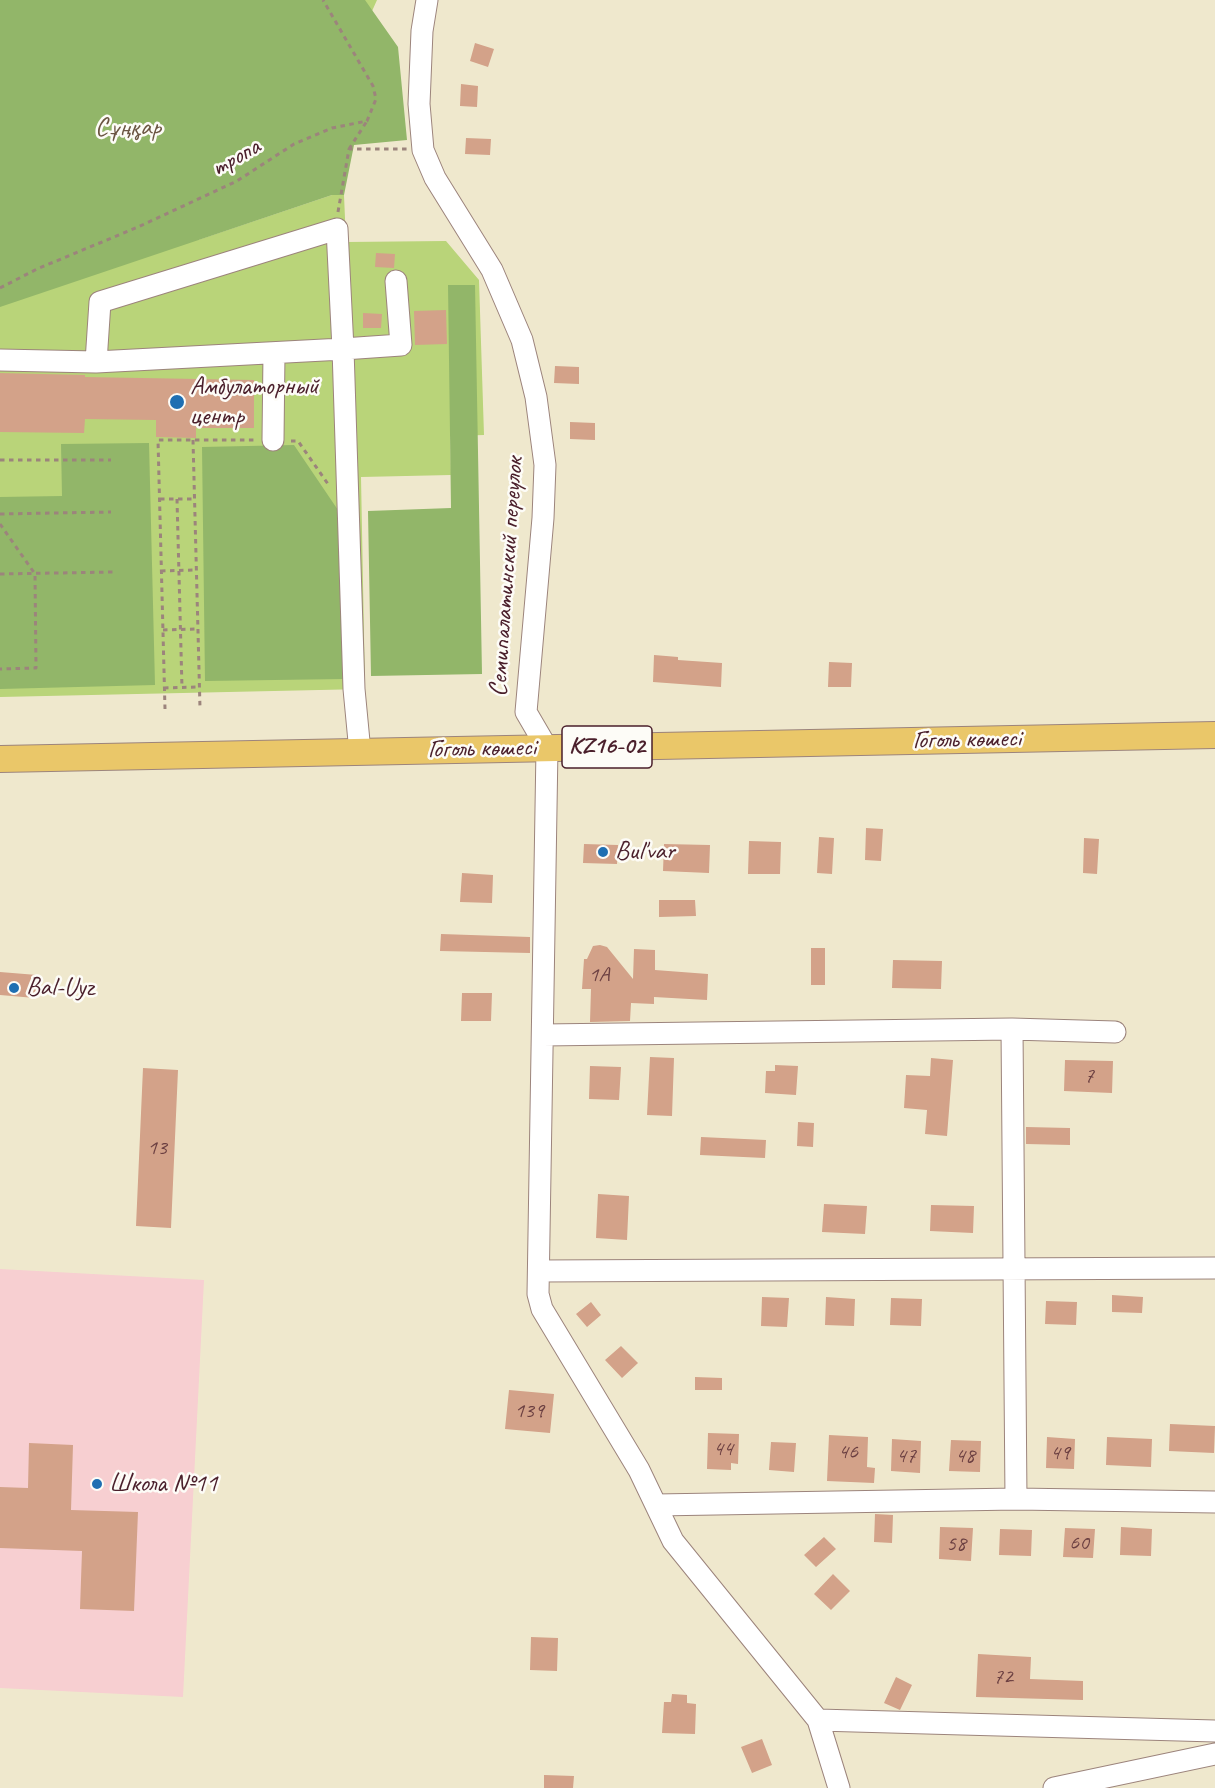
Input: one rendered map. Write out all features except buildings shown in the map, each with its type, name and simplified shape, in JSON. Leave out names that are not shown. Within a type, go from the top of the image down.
[{"type":"main road","name":"Гоголь көшесі","points":[[0,759],[1215,735]]},
{"type":"street","name":"Семипалатинский переулок","points":[[427,0],[422,31],[419,104],[423,150],[435,178],[492,270],[522,340],[536,397],[545,465],[543,518],[526,712],[547,748]]},
{"type":"street","points":[[96,362],[100,302],[337,229],[354,689],[360,752]]},
{"type":"street","points":[[0,360],[96,362],[401,345],[396,281]]},
{"type":"street","points":[[273,440],[274,352]]},
{"type":"street","points":[[547,748],[538,1294],[542,1309],[639,1470],[673,1541],[818,1720],[839,1788]]},
{"type":"street","points":[[543,1035],[1012,1029],[1115,1032]]},
{"type":"street","points":[[1012,1029],[1016,1499]]},
{"type":"street","points":[[539,1271],[1215,1268]]},
{"type":"street","points":[[656,1505],[1016,1499],[1215,1502]]},
{"type":"street","points":[[818,1720],[1215,1731]]},
{"type":"street","points":[[1053,1788],[1215,1755]]},
{"type":"path","points":[[323,0],[373,86],[376,99],[349,149],[339,195],[337,229]]},
{"type":"path","name":"тропа","points":[[0,288],[36,269],[138,227],[237,181],[294,144],[332,129],[366,121]]},
{"type":"path","points":[[349,149],[423,150]]},
{"type":"path","points":[[165,709],[158,440],[298,441],[348,512]]},
{"type":"path","points":[[193,440],[200,708]]},
{"type":"path","points":[[0,460],[111,460]]},
{"type":"path","points":[[177,499],[182,688]]},
{"type":"path","points":[[160,500],[195,499]]},
{"type":"path","points":[[0,514],[111,512]]},
{"type":"path","points":[[0,524],[35,574],[36,668],[0,669]]},
{"type":"path","points":[[161,571],[196,570]]},
{"type":"path","points":[[0,574],[113,572]]},
{"type":"path","points":[[163,630],[198,629]]},
{"type":"path","points":[[164,688],[199,687]]},
{"type":"shaded area","name":"Школа №11","points":[[0,1269],[204,1280],[183,1697],[0,1688]]},
{"type":"green space","points":[[0,0],[377,0],[351,58],[198,240],[332,195],[344,195],[346,242],[446,241],[479,280],[484,435],[450,436],[451,475],[361,477],[365,689],[0,697]]},
{"type":"green space","name":"Сұңқар","points":[[0,0],[365,0],[398,47],[407,140],[354,145],[344,195],[332,195],[0,307]]},
{"type":"green space","points":[[448,285],[475,285],[482,674],[371,676],[368,511],[451,508]]},
{"type":"green space","points":[[149,443],[155,685],[0,689],[0,497],[62,496],[61,444]]},
{"type":"green space","points":[[294,445],[340,513],[344,679],[205,681],[202,447]]},
{"type":"place","name":"Амбулаторный центр","points":[[177,402]]},
{"type":"place","name":"Bul'var","points":[[603,852]]},
{"type":"place","name":"Bal-Uyz","points":[[14,988]]},
{"type":"place","name":"Школа №11","points":[[97,1484]]}]
